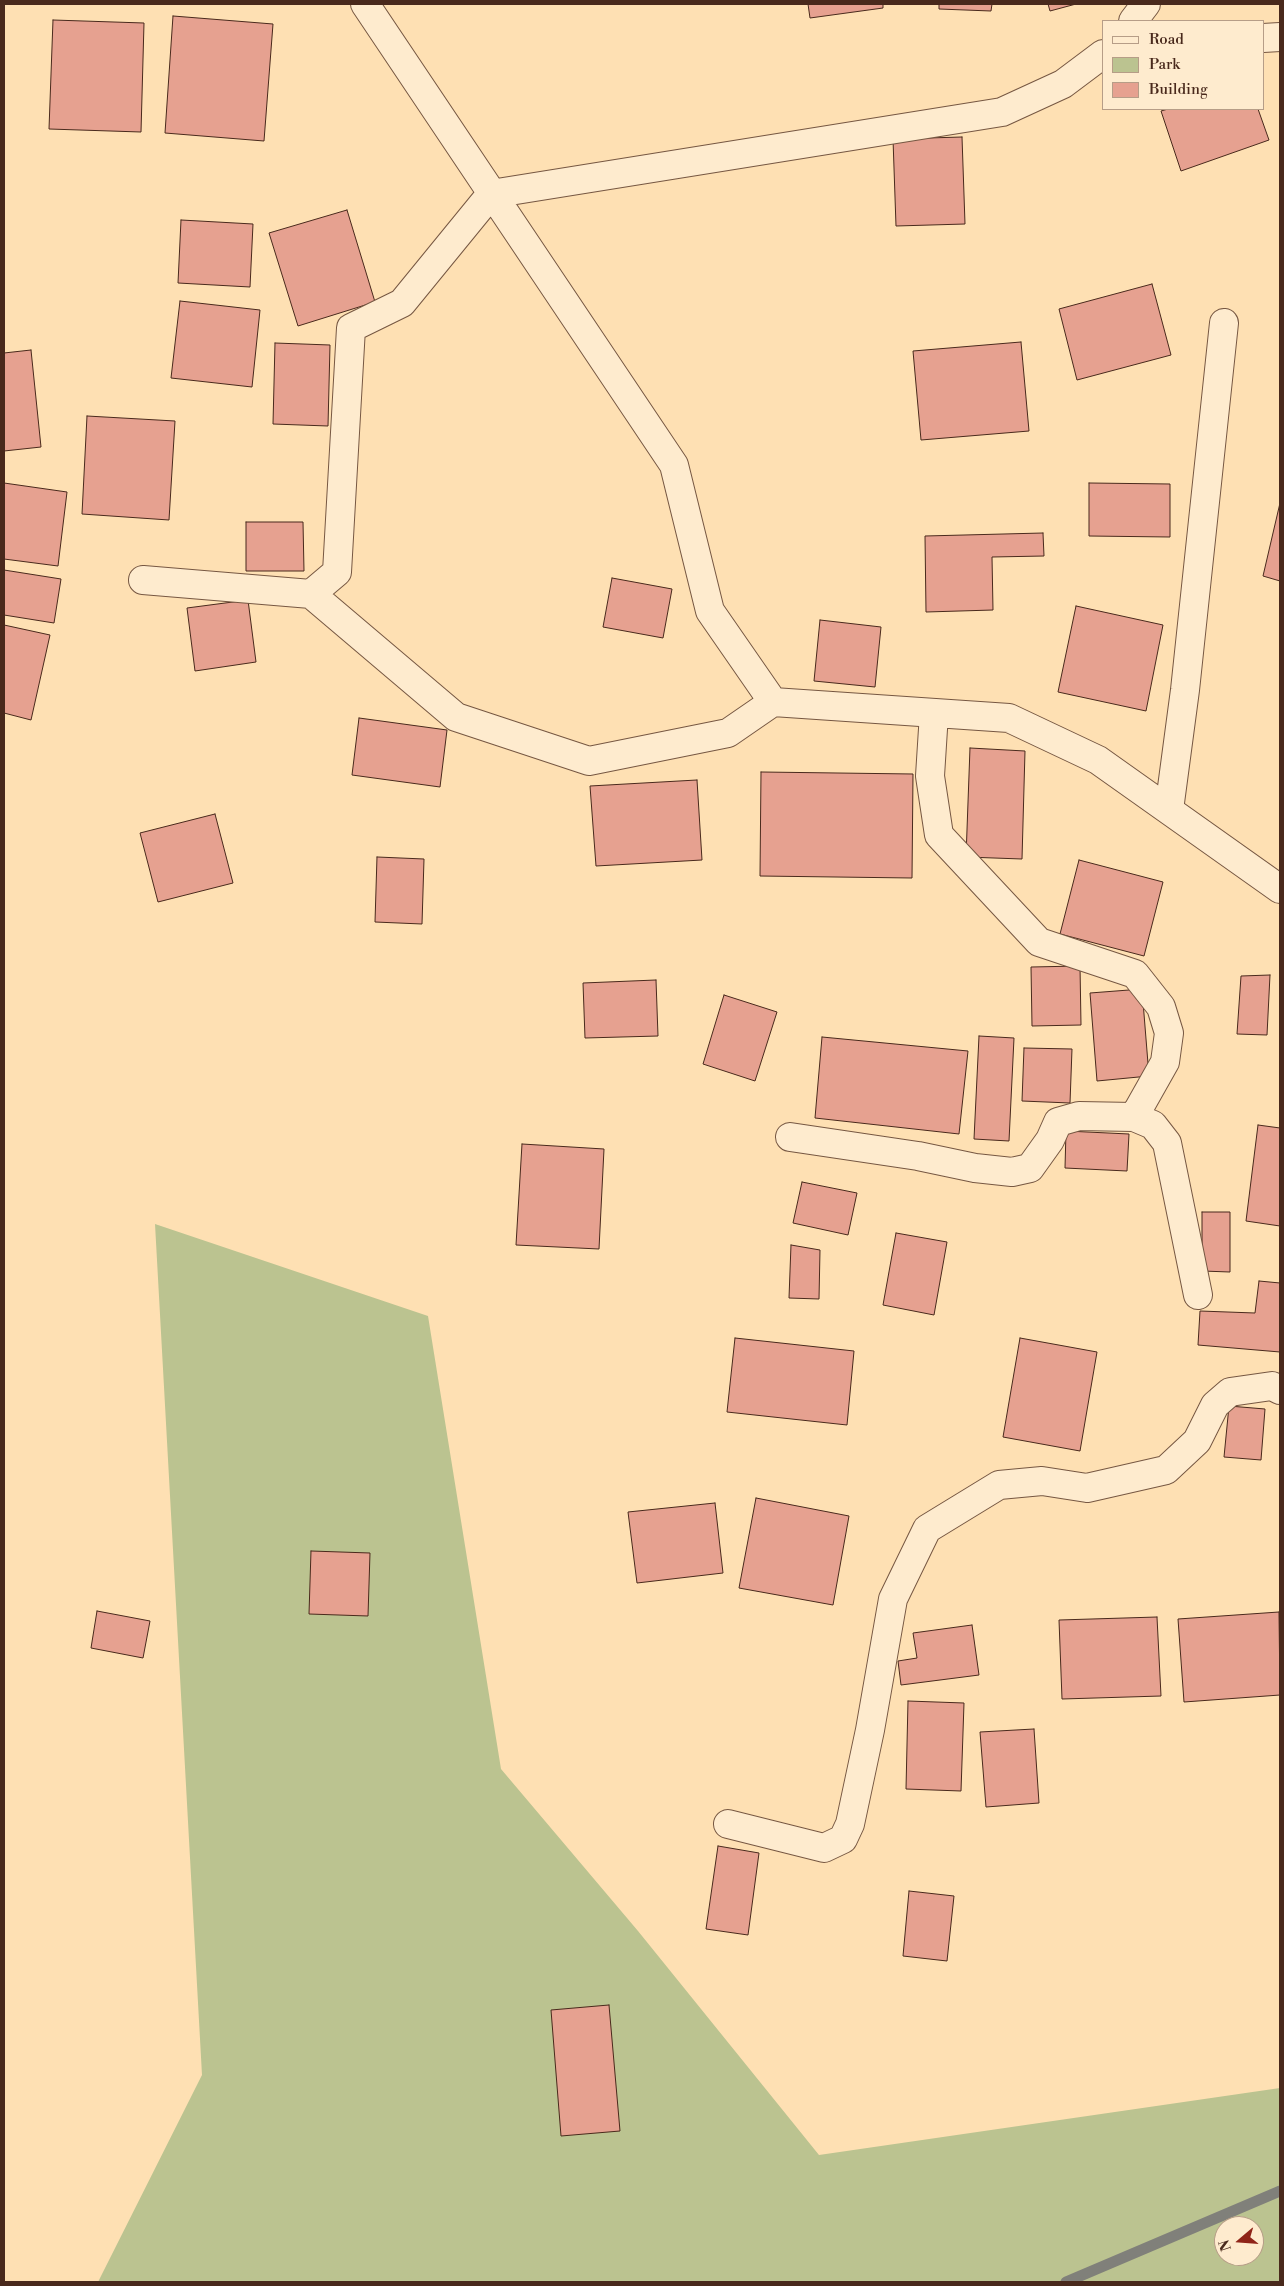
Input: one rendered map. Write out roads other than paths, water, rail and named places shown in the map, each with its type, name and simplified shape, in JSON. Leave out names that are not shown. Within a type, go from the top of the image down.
[{"type":"street","points":[[365,4],[674,465],[710,611],[773,702]]},
{"type":"street","points":[[1134,20],[1146,4]]},
{"type":"street","points":[[1264,38],[1280,37]]},
{"type":"street","points":[[310,594],[337,572],[350,328],[402,303],[491,194],[1002,112],[1063,84],[1102,55]]},
{"type":"street","points":[[1169,810],[1185,690],[1224,323]]},
{"type":"street","points":[[143,580],[310,594],[456,717],[589,761],[728,733],[773,702],[1009,718],[1098,760],[1280,889]]},
{"type":"street","points":[[934,713],[930,776],[938,835],[1039,942],[1135,974],[1161,1007],[1169,1033],[1165,1062],[1134,1116]]},
{"type":"street","points":[[790,1137],[918,1156],[975,1168],[1012,1172],[1030,1168],[1050,1140],[1058,1122],[1079,1116],[1134,1116],[1153,1125],[1167,1143],[1198,1296]]},
{"type":"street","points":[[728,1824],[824,1848],[844,1839],[850,1824],[870,1730],[893,1598],[927,1529],[999,1485],[1042,1481],[1087,1488],[1166,1470],[1197,1441],[1215,1405],[1230,1392],[1272,1386],[1280,1390]]},
{"type":"waterway","points":[[1066,2282],[1280,2191]]}]
